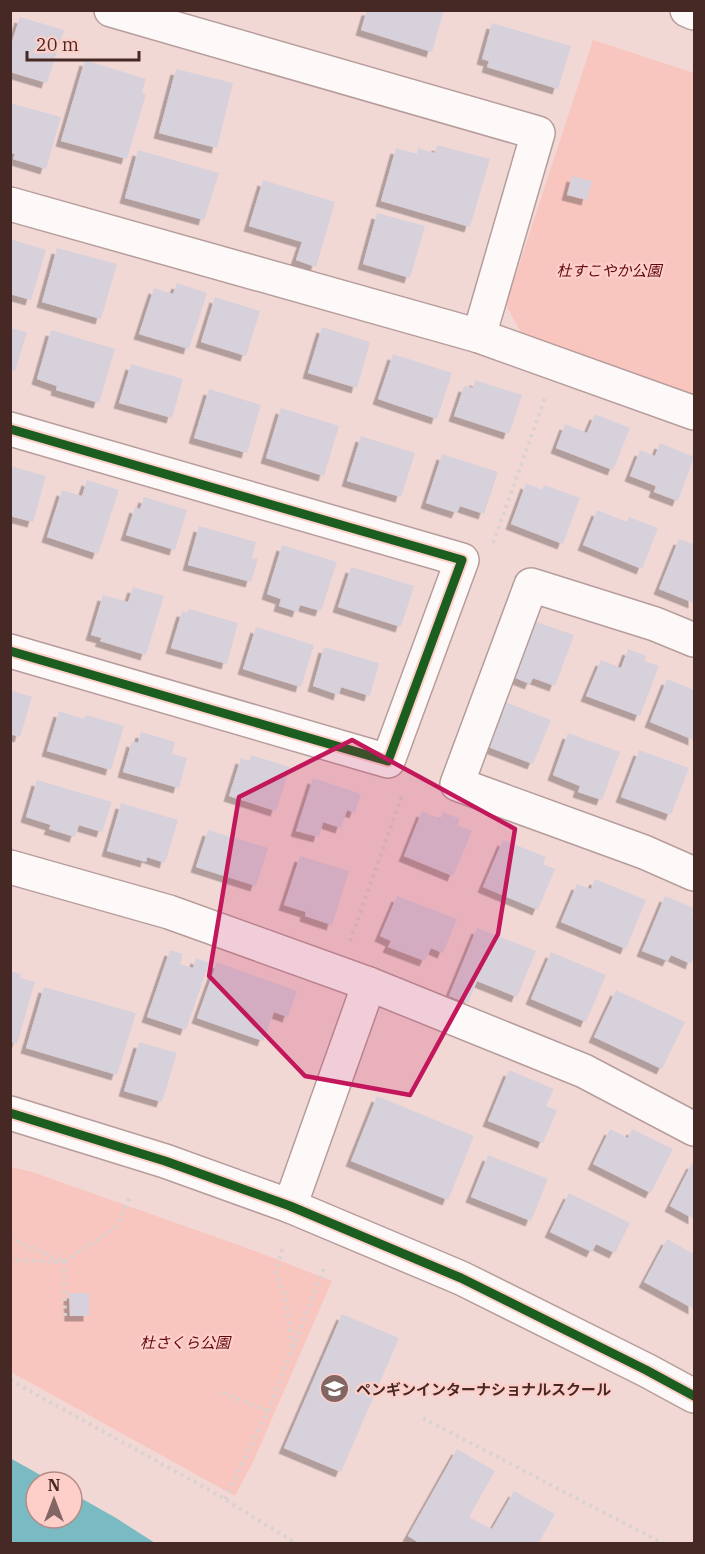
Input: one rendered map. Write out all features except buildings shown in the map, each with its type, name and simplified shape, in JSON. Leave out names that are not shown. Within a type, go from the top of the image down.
[{"type":"street","points":[[111,10],[538,133],[479,336]]},
{"type":"street","points":[[687,10],[694,13]]},
{"type":"street","points":[[10,204],[479,336],[694,413]]},
{"type":"street","points":[[10,429],[462,560],[388,761],[10,651]]},
{"type":"street","points":[[694,640],[656,624],[531,585],[457,784],[644,852],[694,874]]},
{"type":"street","points":[[10,867],[169,912],[369,984],[584,1071],[694,1129]]},
{"type":"street","points":[[290,1206],[369,984]]},
{"type":"street","points":[[10,1113],[165,1161],[290,1206],[460,1278],[694,1396]]},
{"type":"path","points":[[10,1260],[64,1262],[116,1227],[131,1195]]},
{"type":"path","points":[[10,1238],[64,1262]]},
{"type":"path","points":[[282,1249],[276,1273],[285,1295],[293,1347]]},
{"type":"path","points":[[64,1262],[65,1318]]},
{"type":"path","points":[[225,1499],[268,1411],[325,1266]]},
{"type":"path","points":[[10,1380],[225,1499],[297,1544]]},
{"type":"path","points":[[223,1393],[268,1411]]},
{"type":"path","points":[[423,1418],[664,1544]]},
{"type":"highlighted area","points":[[352,740],[515,829],[498,934],[410,1095],[305,1076],[209,976],[239,797]]},
{"type":"green space","name":"杜すこやか公園","points":[[593,40],[694,73],[694,394],[522,334],[506,305]]},
{"type":"green space","name":"杜さくら公園","points":[[11,1167],[32,1172],[258,1252],[332,1281],[253,1462],[235,1496],[11,1372]]},
{"type":"water","points":[[10,1458],[32,1470],[24,1470],[24,1530],[84,1530],[84,1500],[155,1543],[11,1543]]},
{"type":"cycle path","points":[[10,429],[462,560],[388,761],[10,651]]},
{"type":"cycle path","points":[[10,1113],[165,1161],[290,1206],[461,1278],[694,1396]]},
{"type":"place","name":"ペンギンインターナショナルスクール","points":[[335,1389]]}]
